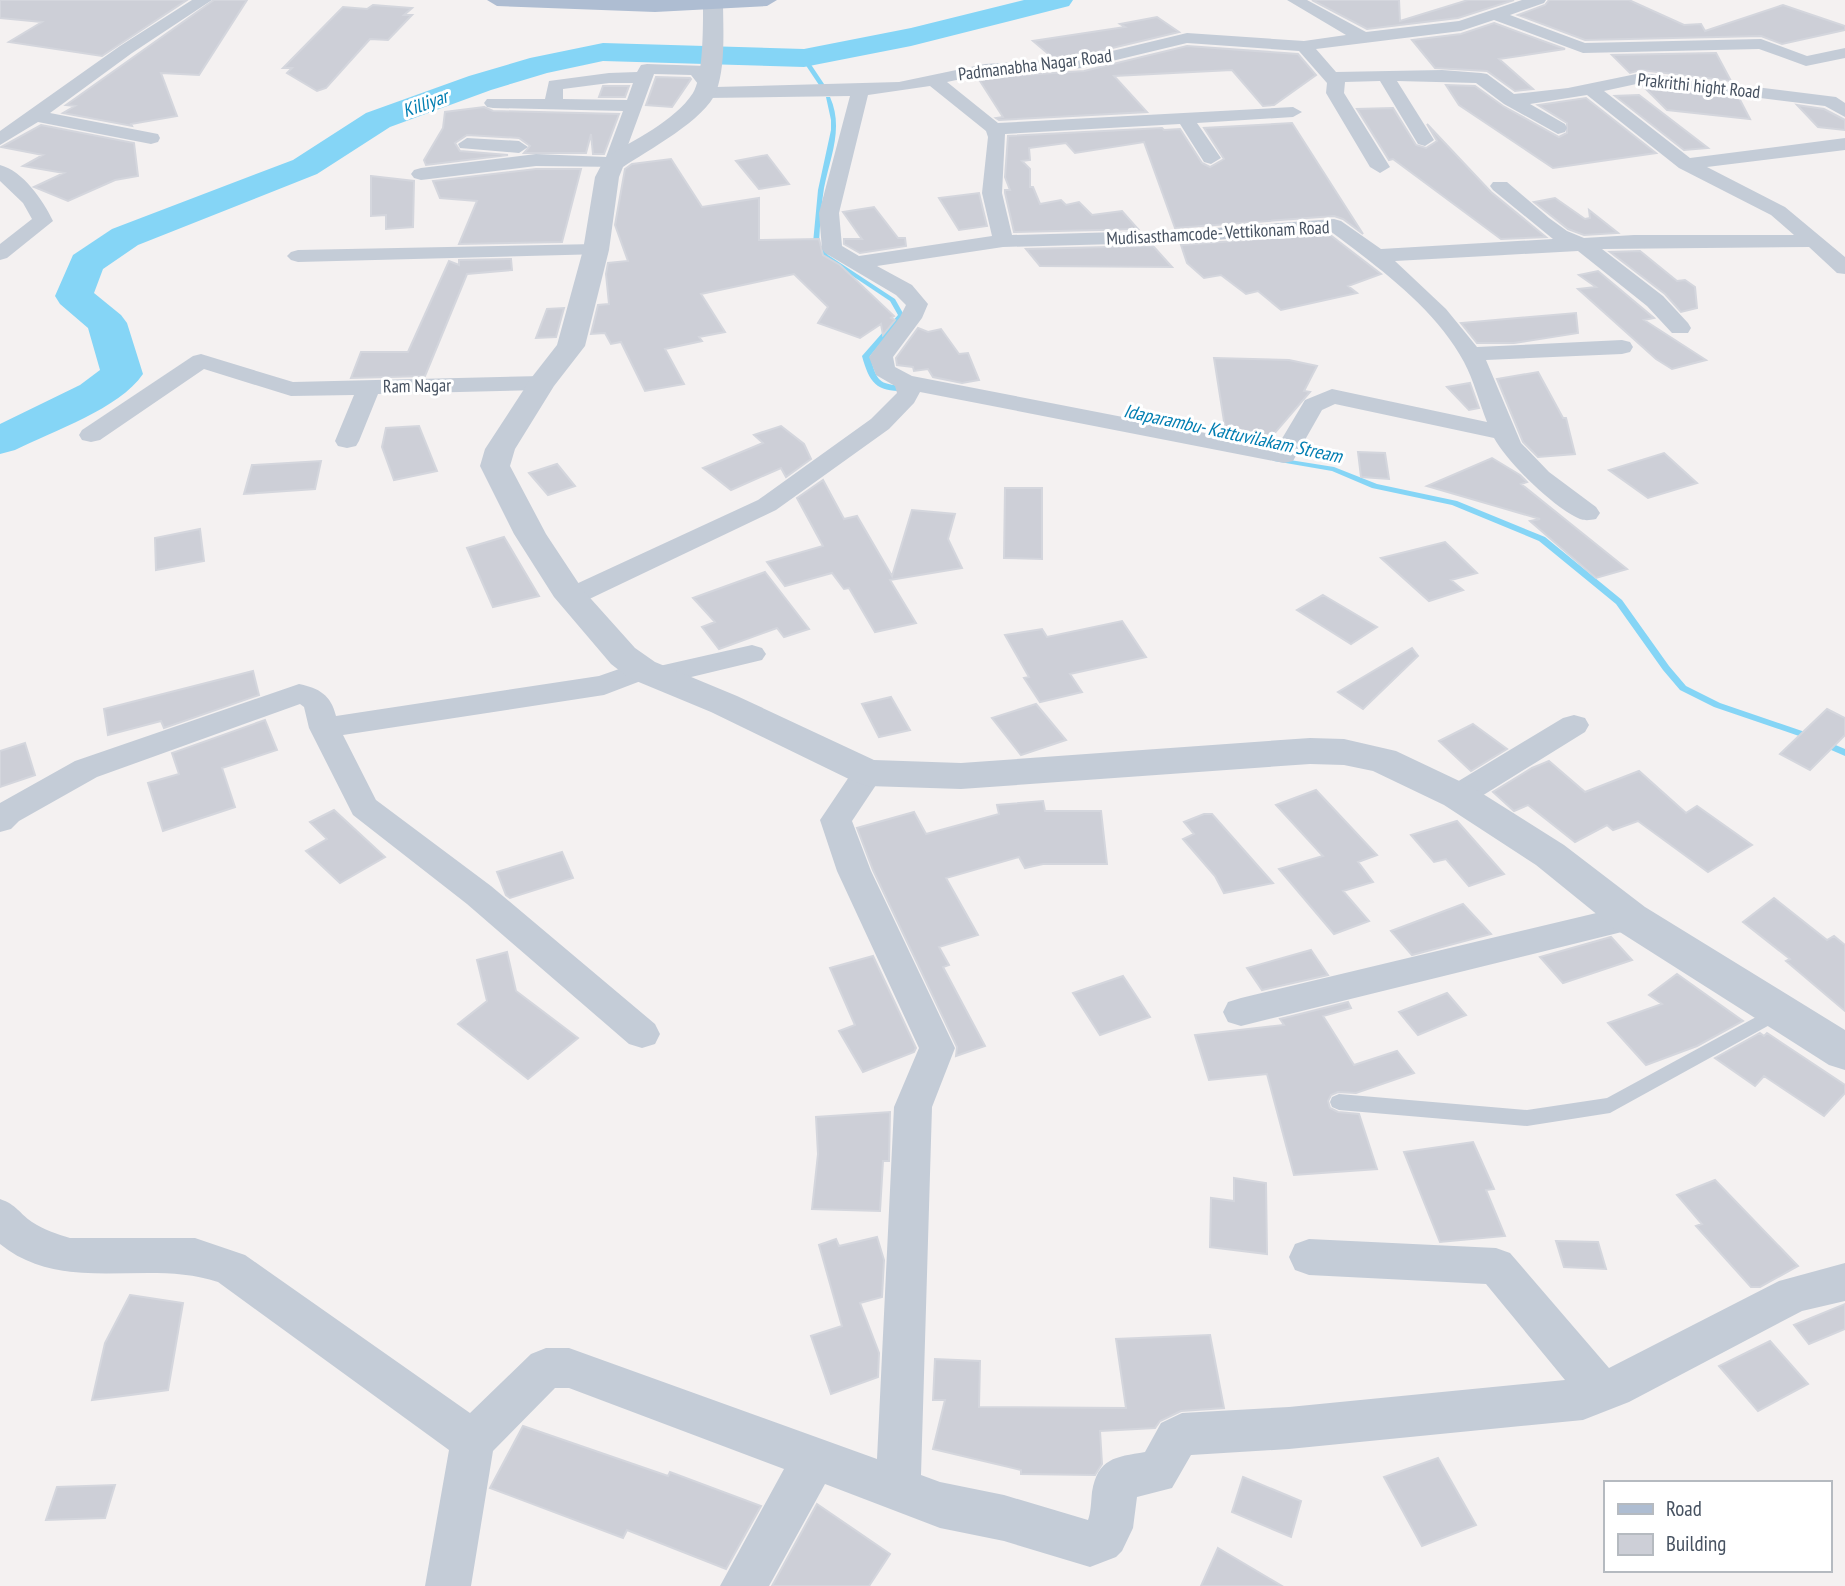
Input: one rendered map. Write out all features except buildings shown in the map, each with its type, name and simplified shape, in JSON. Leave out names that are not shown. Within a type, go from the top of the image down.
[{"type":"main road","points":[[497,0],[685,6],[712,2]]},
{"type":"main road","points":[[640,0],[767,0]]},
{"type":"street","points":[[0,139],[36,116],[135,41],[204,0]]},
{"type":"street","points":[[1295,0],[1363,37],[1461,26],[1538,0]]},
{"type":"street","points":[[421,174],[536,160],[616,157],[679,121],[707,89],[713,44],[712,2]]},
{"type":"street","points":[[1495,15],[1583,47],[1761,44],[1806,61],[1845,53]]},
{"type":"street","name":"Padmanabha Nagar Road","points":[[707,89],[849,90],[934,80],[985,69],[1083,62],[1187,38],[1304,46],[1363,37]]},
{"type":"street","points":[[1304,46],[1336,81],[1335,93],[1380,167]]},
{"type":"street","points":[[707,89],[700,77],[700,70],[647,69],[607,177],[596,250],[571,346],[542,383],[500,449],[495,466],[530,534],[571,597],[623,656],[650,673],[724,704],[868,773],[961,776],[1310,751],[1344,752],[1384,760],[1458,796],[1550,855],[1630,918],[1845,1052]]},
{"type":"street","points":[[1331,77],[1469,75],[1490,83],[1510,100],[1558,128]]},
{"type":"street","points":[[1385,76],[1425,140]]},
{"type":"street","points":[[553,106],[555,85],[577,80],[644,77]]},
{"type":"street","name":"Prakrithi hight Road","points":[[1510,100],[1537,99],[1590,89],[1627,78],[1641,78],[1830,101],[1845,112]]},
{"type":"street","points":[[934,80],[994,129],[996,137],[992,193],[1003,241]]},
{"type":"street","points":[[1590,89],[1686,164],[1778,211],[1845,268]]},
{"type":"street","points":[[849,90],[830,213],[829,233],[832,249],[904,290],[917,304],[916,310],[881,357],[884,370],[906,387],[1047,409],[1151,432],[1284,456],[1313,405],[1332,396],[1503,433]]},
{"type":"street","points":[[493,103],[634,106]]},
{"type":"street","points":[[994,129],[1293,111]]},
{"type":"street","points":[[36,116],[151,138]]},
{"type":"street","points":[[1185,118],[1211,158]]},
{"type":"street","points":[[467,144],[616,157]]},
{"type":"street","points":[[1686,164],[1845,144]]},
{"type":"street","points":[[0,171],[20,187],[37,207],[43,221],[0,254]]},
{"type":"street","points":[[1500,186],[1560,235],[1584,245],[1655,301],[1680,328]]},
{"type":"street","name":"Mudisasthamcode- Vettikonam Road","points":[[856,263],[1003,241],[1189,236],[1334,225],[1377,256],[1435,308],[1471,354],[1484,380],[1503,433],[1521,459],[1587,513]]},
{"type":"street","points":[[1377,256],[1633,241],[1814,241]]},
{"type":"street","points":[[298,256],[596,250]]},
{"type":"street","points":[[1471,354],[1622,347]]},
{"type":"street","name":"Ram Nagar","points":[[91,435],[201,361],[291,389],[542,383]]},
{"type":"street","points":[[347,441],[369,387]]},
{"type":"street","points":[[571,597],[767,505],[880,424],[906,387]]},
{"type":"street","points":[[324,728],[604,685],[650,673],[752,654]]},
{"type":"street","points":[[3,814],[86,769],[299,694],[313,696],[317,700],[324,728],[364,807],[479,895],[642,1034]]},
{"type":"street","points":[[1458,796],[1574,725]]},
{"type":"street","points":[[868,773],[836,820],[854,871],[937,1048],[913,1107],[898,1488]]},
{"type":"street","points":[[1241,1012],[1630,918]]},
{"type":"street","points":[[0,1216],[16,1234],[42,1248],[70,1256],[195,1256],[231,1268],[473,1441]]},
{"type":"street","points":[[1309,1257],[1496,1266],[1602,1392]]},
{"type":"street","points":[[448,1586],[473,1441],[546,1368],[569,1368],[940,1504],[1004,1518],[1090,1544],[1106,1537],[1111,1527],[1117,1482],[1121,1478],[1161,1469],[1174,1438],[1182,1434],[1289,1428],[1583,1399],[1602,1392],[1794,1294],[1845,1282]]},
{"type":"street","points":[[743,1586],[814,1460]]},
{"type":"lane","points":[[1339,1102],[1527,1118],[1610,1105],[1780,1011]]},
{"type":"waterway","name":"Killiyar","points":[[0,441],[95,394],[122,374],[107,323],[74,296],[86,263],[125,237],[305,167],[378,120],[480,83],[541,65],[603,52],[804,58],[911,37],[1059,0]]},
{"type":"waterway","name":"Idaparambu- Kattuvilakam Stream","points":[[804,58],[823,87]]},
{"type":"waterway","name":"Idaparambu- Kattuvilakam Stream","points":[[828,98],[834,130],[821,190],[816,243],[826,256],[893,300],[901,315],[866,356],[871,374],[877,383],[906,389]]},
{"type":"waterway","name":"Idaparambu- Kattuvilakam Stream","points":[[1274,459],[1334,469],[1375,486],[1454,503],[1542,539],[1619,602],[1683,688],[1717,705],[1802,734],[1845,753]]}]
